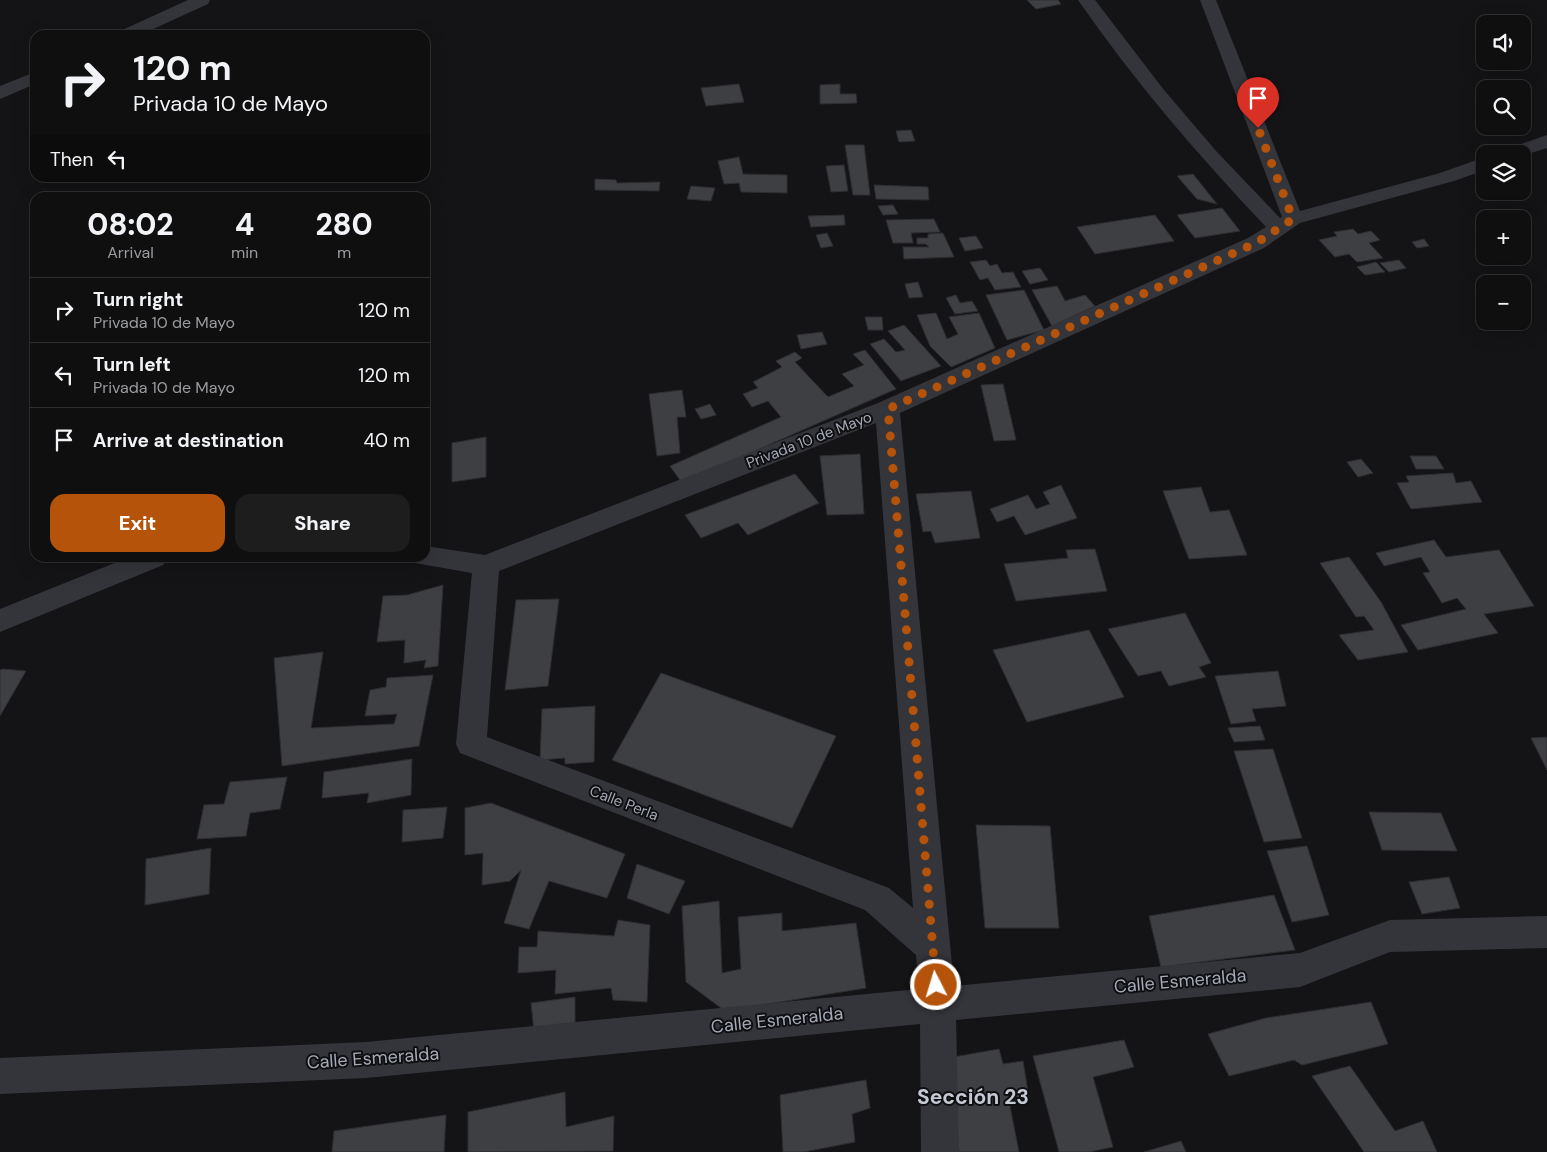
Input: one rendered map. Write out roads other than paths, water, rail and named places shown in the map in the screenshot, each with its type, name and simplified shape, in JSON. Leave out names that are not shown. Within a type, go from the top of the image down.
[{"type":"street","points":[[137,30],[202,0]]},
{"type":"street","points":[[1086,0],[1163,100],[1210,156],[1286,224]]},
{"type":"street","points":[[1208,0],[1286,224]]},
{"type":"street","points":[[0,93],[30,79]]},
{"type":"street","points":[[1531,147],[1547,141]]},
{"type":"street","name":"Privada 10 de Mayo","points":[[430,557],[486,565],[888,409],[1248,247],[1286,224],[1447,177],[1476,166]]},
{"type":"street","points":[[888,409],[938,1004],[940,1152]]},
{"type":"street","points":[[0,621],[143,562]]},
{"type":"street","name":"Calle Perla","points":[[486,565],[470,744],[877,899],[933,947]]},
{"type":"street","name":"Calle Esmeralda","points":[[0,1076],[366,1060],[1300,970],[1390,936],[1547,932]]},
{"type":"district","name":"Sección 23","points":[[973,1097]]}]
